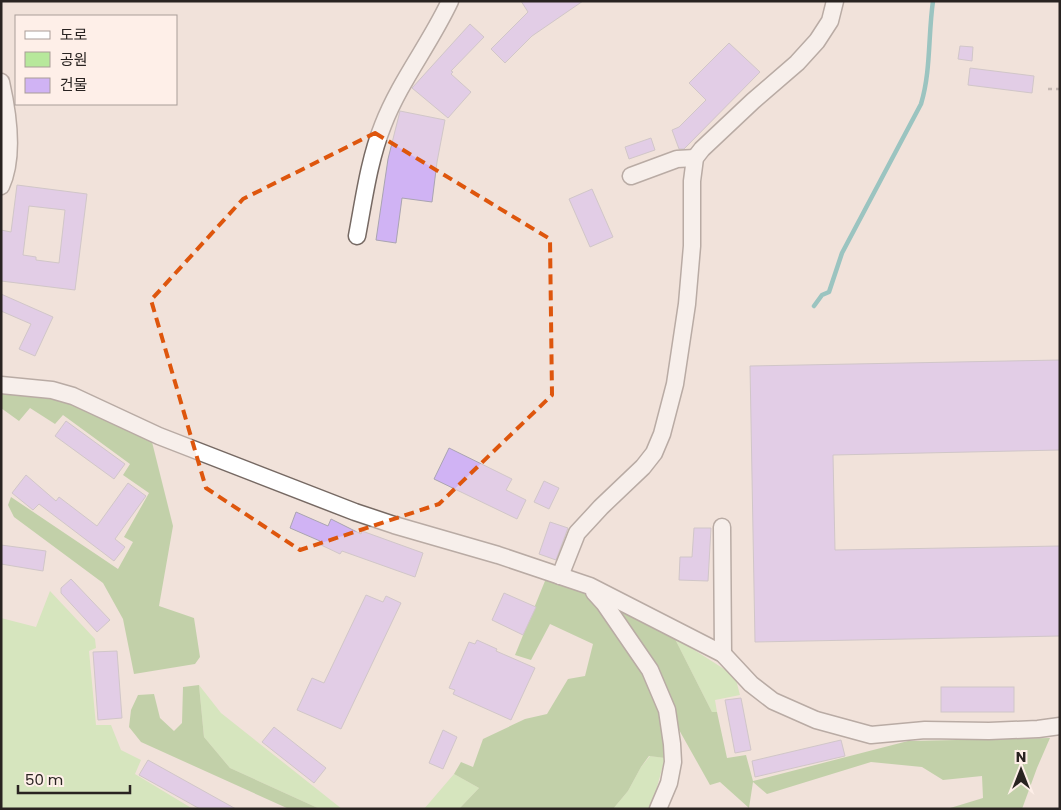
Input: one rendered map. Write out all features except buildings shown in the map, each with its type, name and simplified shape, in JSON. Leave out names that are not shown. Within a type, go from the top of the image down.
[{"type":"street","points":[[357,236],[375,146],[383,124],[450,1]]},
{"type":"street","points":[[560,576],[577,533],[601,507],[644,468],[654,453],[662,434],[675,384],[687,304],[692,246],[692,168],[695,158],[752,101],[797,63],[811,48],[830,21],[836,1]]},
{"type":"street","points":[[1,82],[7,109],[9,140],[5,178],[1,186]]},
{"type":"street","points":[[631,176],[677,159],[695,158]]},
{"type":"street","points":[[1,385],[52,390],[73,396],[159,436],[318,498],[394,525],[498,555],[590,586],[723,654],[751,684],[773,701],[816,720],[871,735],[925,730],[989,731],[1060,726]]},
{"type":"street","points":[[722,527],[723,654]]},
{"type":"street","points":[[590,586],[604,603],[650,670],[667,710],[673,762],[670,783],[658,809]]},
{"type":"path","points":[[1048,89],[1060,89]]},
{"type":"highlighted area","points":[[375,133],[550,239],[552,395],[439,504],[300,550],[206,488],[151,300],[243,199]]},
{"type":"green space","points":[[1,389],[51,394],[151,438],[173,526],[159,606],[194,618],[200,657],[195,664],[134,674],[123,619],[103,583],[14,517],[8,505],[11,497],[118,569],[133,542],[124,537],[149,493],[123,475],[130,464],[63,415],[55,424],[30,408],[19,421],[1,408]]},
{"type":"green space","points":[[547,576],[588,590],[649,676],[660,705],[665,758],[649,756],[628,791],[613,809],[459,809],[479,788],[454,774],[461,762],[473,767],[483,739],[525,719],[547,714],[568,679],[585,676],[593,644],[550,624],[531,660],[515,655]]},
{"type":"green space","points":[[50,591],[95,639],[96,648],[89,651],[96,725],[111,725],[121,750],[141,760],[135,774],[193,809],[1,809],[1,618],[36,627]]},
{"type":"green space","points":[[613,601],[674,637],[712,712],[717,712],[727,758],[746,755],[753,781],[908,741],[1050,738],[1022,809],[947,809],[983,798],[982,776],[943,780],[922,767],[871,762],[767,794],[753,782],[749,808],[720,782],[710,785],[669,712]]},
{"type":"green space","points":[[674,637],[735,676],[740,695],[715,700],[717,712],[712,712]]},
{"type":"green space","points":[[199,685],[221,713],[342,809],[320,809],[230,768],[204,737]]},
{"type":"green space","points":[[199,685],[204,737],[230,768],[320,809],[289,809],[141,742],[129,727],[131,710],[138,695],[154,694],[160,718],[174,731],[182,723],[183,687]]},
{"type":"green space","points":[[650,756],[665,758],[651,809],[613,809],[628,791],[641,767]]},
{"type":"green space","points":[[454,774],[479,788],[459,809],[424,809]]},
{"type":"waterway","points":[[814,306],[822,295],[829,292],[842,253],[921,104],[928,66],[933,1]]}]
